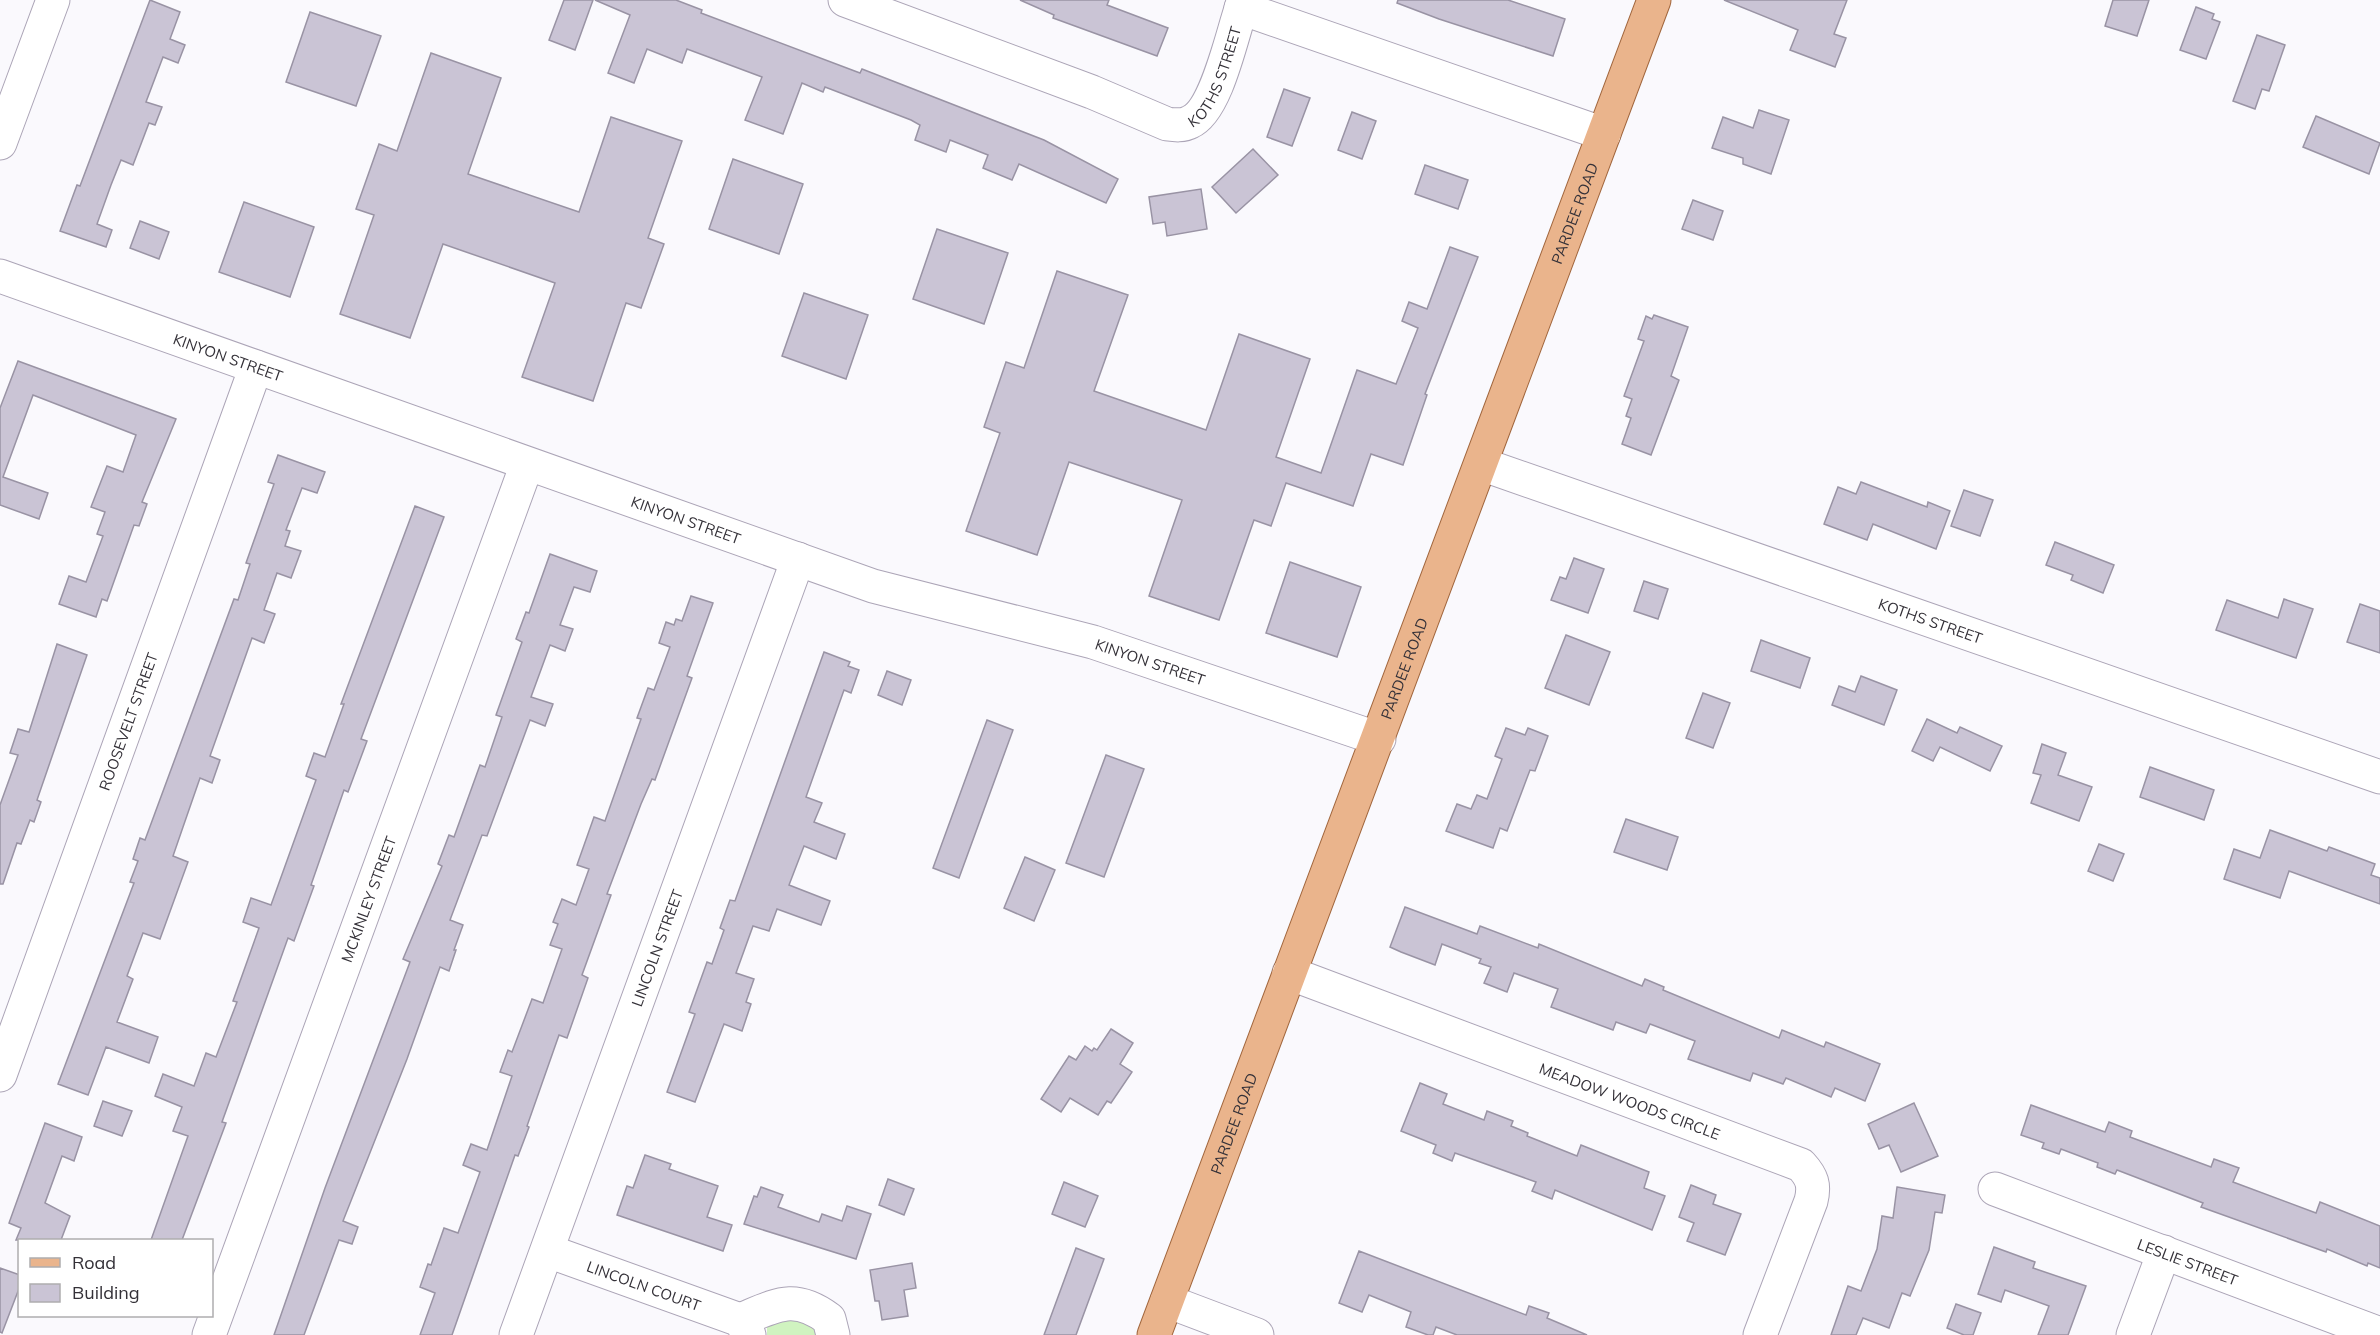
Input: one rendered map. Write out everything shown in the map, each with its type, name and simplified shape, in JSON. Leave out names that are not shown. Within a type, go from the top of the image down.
[{"type":"main road","name":"PARDEE ROAD","points":[[1154,1335],[1654,0]]},
{"type":"street","points":[[0,143],[53,0]]},
{"type":"street","name":"KOTHS STREET","points":[[846,0],[1092,92],[1167,124],[1178,125],[1190,122],[1207,107],[1242,4],[1604,134]]},
{"type":"street","name":"KINYON STREET","points":[[0,276],[873,586],[1093,642],[1379,739]]},
{"type":"street","name":"ROOSEVELT STREET","points":[[0,1075],[256,367]]},
{"type":"street","name":"MCKINLEY STREET","points":[[209,1335],[527,464]]},
{"type":"street","name":"KOTHS STREET","points":[[1481,464],[2380,777]]},
{"type":"street","name":"LINCOLN STREET","points":[[516,1335],[798,559]]},
{"type":"street","name":"MEADOW WOODS CIRCLE","points":[[1288,973],[1801,1165],[1811,1177],[1814,1188],[1811,1201],[1760,1335]]},
{"type":"street","name":"LESLIE STREET","points":[[1995,1189],[2380,1334]]},
{"type":"street","name":"LINCOLN COURT","points":[[548,1251],[744,1328],[784,1302],[811,1305],[829,1319],[833,1335]]},
{"type":"street","points":[[2133,1335],[2163,1252]]},
{"type":"street","points":[[1167,1301],[1257,1335]]},
{"type":"green space","points":[[787,1318],[808,1319],[819,1335],[767,1335],[767,1327]]},
{"type":"building","points":[[150,0],[180,12],[170,39],[185,45],[178,63],[163,57],[146,102],[162,107],[155,125],[149,123],[133,165],[121,160],[111,185],[97,224],[112,230],[106,247],[60,231],[77,185],[80,186]]},
{"type":"building","points":[[564,0],[593,0],[575,50],[549,40]]},
{"type":"building","points":[[595,0],[676,0],[702,10],[701,13],[860,73],[862,69],[1044,140],[1118,179],[1106,203],[1019,164],[1012,180],[983,168],[988,155],[950,140],[946,152],[915,140],[920,125],[911,120],[825,87],[823,92],[802,83],[783,134],[745,120],[762,77],[687,49],[682,63],[647,49],[634,83],[608,73],[630,15]]},
{"type":"building","points":[[1020,0],[1109,0],[1107,5],[1168,28],[1157,56],[1053,18],[1054,15]]},
{"type":"building","points":[[1398,0],[1508,0],[1565,19],[1553,56],[1439,19],[1397,3]]},
{"type":"building","points":[[1724,0],[1847,0],[1834,34],[1846,38],[1835,67],[1790,50],[1798,30]]},
{"type":"building","points":[[2113,0],[2149,0],[2137,36],[2105,26]]},
{"type":"building","points":[[2196,7],[2214,14],[2212,19],[2220,22],[2206,59],[2180,50]]},
{"type":"building","points":[[310,12],[381,36],[356,106],[286,82]]},
{"type":"building","points":[[2257,35],[2285,45],[2269,91],[2262,89],[2255,109],[2233,101]]},
{"type":"building","points":[[431,53],[501,78],[468,174],[579,212],[611,117],[682,141],[648,238],[664,244],[641,308],[626,303],[593,401],[522,377],[555,283],[443,244],[410,338],[340,314],[374,215],[356,209],[379,144],[397,151]]},
{"type":"building","points":[[1284,89],[1310,98],[1292,146],[1267,137]]},
{"type":"building","points":[[1759,110],[1789,120],[1771,174],[1743,164],[1743,158],[1712,148],[1723,117],[1753,128]]},
{"type":"building","points":[[1352,112],[1376,121],[1362,159],[1338,150]]},
{"type":"building","points":[[2316,116],[2380,143],[2369,174],[2303,147]]},
{"type":"building","points":[[1253,149],[1278,175],[1236,213],[1212,187]]},
{"type":"building","points":[[733,159],[803,184],[779,254],[709,229]]},
{"type":"building","points":[[1425,165],[1468,180],[1458,209],[1415,194]]},
{"type":"building","points":[[1201,189],[1207,229],[1167,236],[1165,222],[1153,224],[1149,197]]},
{"type":"building","points":[[1693,200],[1723,211],[1713,240],[1682,229]]},
{"type":"building","points":[[244,202],[314,227],[290,297],[219,272]]},
{"type":"building","points":[[140,221],[169,232],[159,259],[130,248]]},
{"type":"building","points":[[937,229],[1008,253],[984,324],[913,299]]},
{"type":"building","points":[[1450,247],[1478,257],[1425,394],[1427,395],[1403,465],[1371,454],[1353,506],[1286,483],[1271,526],[1254,520],[1219,620],[1149,596],[1182,500],[1069,462],[1037,555],[966,531],[1000,433],[984,427],[1006,362],[1024,368],[1057,271],[1128,295],[1094,391],[1206,430],[1239,334],[1310,359],[1276,457],[1321,473],[1357,370],[1396,384],[1418,328],[1402,321],[1409,302],[1427,309]]},
{"type":"building","points":[[804,293],[868,315],[846,379],[782,356]]},
{"type":"building","points":[[1654,315],[1688,327],[1671,376],[1679,380],[1651,455],[1622,444],[1631,418],[1626,416],[1632,399],[1624,396],[1644,341],[1638,339],[1646,316],[1652,319]]},
{"type":"building","points":[[18,361],[176,419],[142,502],[147,504],[139,526],[134,525],[107,601],[102,599],[96,617],[59,604],[69,576],[86,582],[103,536],[97,534],[105,512],[91,507],[107,466],[123,472],[136,435],[33,395],[3,477],[48,493],[39,519],[0,505],[0,408]]},
{"type":"building","points":[[278,455],[325,472],[317,493],[302,488],[286,530],[290,531],[285,546],[301,551],[291,578],[277,573],[264,610],[275,614],[264,643],[252,638],[210,756],[220,760],[212,783],[200,778],[173,856],[188,862],[160,939],[143,933],[127,976],[133,979],[117,1022],[158,1037],[149,1063],[106,1047],[88,1095],[58,1084],[134,883],[130,882],[138,861],[133,859],[140,838],[145,840],[234,599],[238,600],[250,564],[246,563],[274,484],[268,482]]},
{"type":"building","points":[[1861,482],[1927,507],[1928,502],[1950,511],[1936,549],[1873,524],[1867,540],[1824,524],[1838,487],[1856,494]]},
{"type":"building","points":[[1964,490],[1993,500],[1980,536],[1951,526]]},
{"type":"building","points":[[415,506],[444,517],[361,739],[367,741],[348,792],[344,790],[294,941],[288,938],[222,1122],[226,1123],[182,1239],[151,1239],[188,1136],[173,1131],[182,1107],[155,1096],[163,1074],[194,1086],[206,1053],[216,1057],[237,1002],[233,1001],[259,928],[243,922],[251,898],[271,905],[316,780],[306,776],[314,753],[325,757],[344,704],[341,704]]},
{"type":"building","points":[[2055,542],[2114,565],[2103,593],[2071,580],[2073,575],[2046,565]]},
{"type":"building","points":[[550,554],[597,571],[590,592],[574,587],[560,625],[573,629],[565,651],[550,645],[531,697],[553,704],[545,726],[530,720],[487,836],[482,835],[450,920],[463,925],[449,971],[440,967],[407,1059],[343,1221],[358,1227],[352,1244],[339,1240],[304,1335],[274,1335],[325,1188],[410,962],[403,959],[442,866],[438,864],[449,835],[454,837],[480,765],[485,767],[502,717],[496,715],[522,642],[516,639],[526,612],[529,613]]},
{"type":"building","points":[[1574,558],[1604,569],[1588,613],[1551,600],[1560,577],[1566,579]]},
{"type":"building","points":[[1290,562],[1361,587],[1337,657],[1266,633]]},
{"type":"building","points":[[1644,581],[1668,589],[1658,619],[1634,611]]},
{"type":"building","points":[[691,596],[713,603],[687,676],[692,678],[655,780],[652,779],[641,804],[607,894],[611,895],[582,975],[588,978],[567,1038],[559,1035],[527,1126],[529,1127],[518,1156],[515,1155],[452,1335],[420,1335],[435,1293],[420,1287],[428,1264],[431,1265],[444,1228],[458,1233],[480,1172],[463,1165],[471,1144],[487,1150],[512,1076],[500,1072],[508,1050],[512,1052],[532,999],[543,1003],[562,949],[550,945],[558,924],[553,922],[562,899],[576,905],[589,869],[577,865],[594,817],[605,821],[641,719],[637,718],[648,688],[654,690],[670,647],[659,643],[666,622],[674,625],[676,619],[682,621]]},
{"type":"building","points":[[2284,599],[2313,609],[2296,658],[2216,630],[2227,600],[2278,618]]},
{"type":"building","points":[[2360,604],[2380,611],[2380,653],[2347,642]]},
{"type":"building","points":[[1566,635],[1610,652],[1589,705],[1545,688]]},
{"type":"building","points":[[1761,640],[1810,658],[1800,688],[1751,671]]},
{"type":"building","points":[[57,644],[87,655],[37,800],[41,802],[34,822],[30,820],[21,844],[17,843],[3,884],[0,884],[0,805],[18,755],[10,753],[18,729],[29,732]]},
{"type":"building","points":[[824,652],[850,662],[848,666],[859,670],[851,693],[844,690],[806,797],[822,803],[814,822],[845,834],[836,859],[804,846],[789,885],[830,901],[821,925],[777,909],[769,931],[753,926],[736,973],[754,979],[746,1002],[751,1004],[742,1031],[724,1024],[695,1102],[667,1092],[695,1014],[689,1012],[707,962],[712,964],[724,930],[720,928],[730,900],[735,901]]},
{"type":"building","points":[[887,671],[911,680],[902,705],[878,695]]},
{"type":"building","points":[[1861,676],[1897,690],[1884,725],[1832,705],[1839,686],[1855,692]]},
{"type":"building","points":[[1703,693],[1730,703],[1713,748],[1686,738]]},
{"type":"building","points":[[1927,719],[1957,733],[1960,727],[2002,746],[1990,771],[1940,747],[1933,761],[1912,751]]},
{"type":"building","points":[[987,720],[1013,730],[959,878],[933,868]]},
{"type":"building","points":[[1506,728],[1525,735],[1528,728],[1548,736],[1535,771],[1530,770],[1507,831],[1500,828],[1493,848],[1446,831],[1457,804],[1471,809],[1477,795],[1487,799],[1502,759],[1495,756]]},
{"type":"building","points":[[2042,744],[2066,753],[2058,775],[2092,787],[2079,821],[2031,803],[2041,775],[2033,773]]},
{"type":"building","points":[[1106,755],[1144,769],[1104,877],[1066,863]]},
{"type":"building","points":[[2150,767],[2214,790],[2204,820],[2140,797]]},
{"type":"building","points":[[1626,819],[1678,837],[1667,870],[1614,852]]},
{"type":"building","points":[[2270,830],[2327,851],[2329,847],[2375,864],[2371,875],[2380,878],[2380,904],[2289,871],[2280,898],[2224,879],[2234,849],[2260,858]]},
{"type":"building","points":[[2099,844],[2124,854],[2113,881],[2088,871]]},
{"type":"building","points":[[1025,857],[1055,870],[1034,921],[1004,908]]},
{"type":"building","points":[[1405,907],[1477,934],[1480,926],[1538,948],[1539,944],[1642,986],[1645,979],[1664,987],[1663,990],[1779,1038],[1782,1030],[1824,1047],[1826,1042],[1880,1064],[1865,1101],[1835,1088],[1831,1097],[1786,1078],[1783,1084],[1753,1073],[1750,1081],[1688,1059],[1695,1041],[1650,1024],[1646,1033],[1616,1022],[1613,1030],[1551,1007],[1558,989],[1514,973],[1507,992],[1484,983],[1491,967],[1479,963],[1481,959],[1442,944],[1435,965],[1390,947]]},
{"type":"building","points":[[1111,1029],[1133,1043],[1120,1064],[1132,1072],[1111,1103],[1107,1101],[1098,1115],[1070,1098],[1061,1112],[1041,1099],[1069,1056],[1076,1060],[1085,1046],[1092,1051],[1094,1048],[1097,1050]]},
{"type":"building","points":[[1420,1083],[1447,1094],[1443,1104],[1484,1120],[1487,1111],[1513,1121],[1511,1126],[1528,1133],[1527,1136],[1577,1156],[1581,1145],[1649,1172],[1644,1188],[1665,1196],[1652,1230],[1555,1190],[1552,1199],[1532,1191],[1536,1182],[1455,1153],[1452,1161],[1433,1153],[1436,1145],[1401,1131]]},
{"type":"building","points":[[103,1101],[132,1111],[122,1136],[94,1126]]},
{"type":"building","points":[[1914,1103],[1938,1156],[1901,1172],[1889,1145],[1879,1149],[1868,1124]]},
{"type":"building","points":[[2031,1105],[2105,1132],[2109,1122],[2132,1131],[2130,1137],[2211,1167],[2214,1159],[2239,1168],[2233,1182],[2316,1213],[2320,1202],[2380,1226],[2380,1268],[2368,1263],[2367,1266],[2327,1249],[2326,1252],[2201,1207],[2203,1203],[2117,1170],[2115,1174],[2097,1167],[2098,1163],[2061,1149],[2059,1154],[2042,1148],[2044,1143],[2021,1135]]},
{"type":"building","points":[[45,1123],[82,1137],[74,1161],[62,1156],[45,1203],[70,1216],[61,1239],[16,1240],[21,1228],[9,1223]]},
{"type":"building","points":[[645,1155],[671,1164],[669,1169],[718,1186],[707,1217],[732,1225],[723,1251],[617,1215],[627,1186],[633,1188]]},
{"type":"building","points":[[888,1179],[914,1189],[904,1215],[879,1205]]},
{"type":"building","points":[[1064,1182],[1098,1196],[1085,1227],[1052,1214]]},
{"type":"building","points":[[1691,1185],[1716,1195],[1713,1204],[1741,1214],[1725,1255],[1687,1241],[1694,1223],[1679,1217]]},
{"type":"building","points":[[761,1187],[783,1195],[778,1207],[819,1222],[822,1214],[842,1221],[847,1206],[871,1214],[856,1259],[744,1224],[754,1196],[757,1197]]},
{"type":"building","points":[[1897,1187],[1945,1195],[1942,1213],[1935,1212],[1929,1250],[1910,1296],[1902,1293],[1889,1328],[1863,1318],[1856,1335],[1831,1335],[1848,1286],[1861,1291],[1877,1249],[1882,1216],[1893,1218]]},
{"type":"building","points":[[1994,1247],[2035,1262],[2033,1268],[2086,1286],[2068,1335],[2038,1335],[2049,1306],[2005,1290],[2001,1302],[1978,1294]]},
{"type":"building","points":[[1076,1248],[1104,1259],[1076,1335],[1044,1335]]},
{"type":"building","points":[[1359,1251],[1526,1315],[1529,1306],[1549,1313],[1547,1318],[1587,1335],[1457,1335],[1436,1327],[1433,1335],[1428,1335],[1406,1327],[1411,1312],[1369,1295],[1362,1312],[1339,1303]]},
{"type":"building","points":[[912,1263],[916,1288],[904,1290],[908,1316],[882,1320],[879,1301],[875,1301],[870,1270]]},
{"type":"building","points":[[0,1268],[18,1274],[18,1291],[2,1333],[0,1332]]},
{"type":"building","points":[[1956,1304],[1981,1313],[1973,1335],[1964,1335],[1947,1328]]}]
